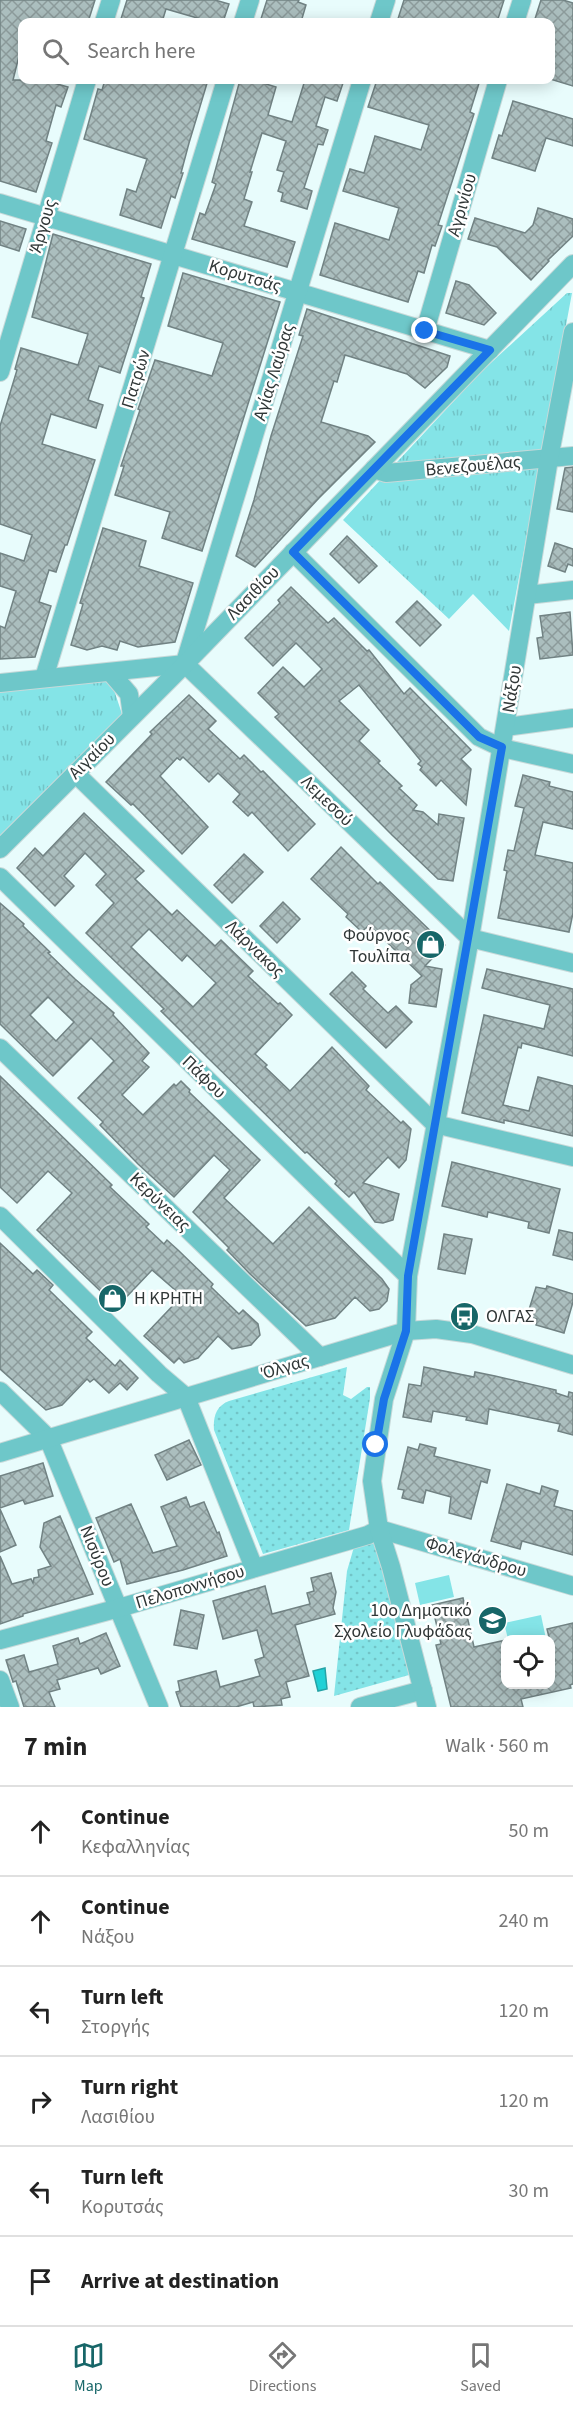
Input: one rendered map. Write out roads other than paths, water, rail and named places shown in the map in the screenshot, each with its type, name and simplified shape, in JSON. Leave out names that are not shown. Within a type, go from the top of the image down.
[{"type":"street","points":[[106,18],[111,0]]},
{"type":"street","points":[[244,18],[250,0]]},
{"type":"street","points":[[380,18],[386,0]]},
{"type":"street","points":[[516,18],[522,0]]},
{"type":"street","name":"Άργους","points":[[0,372],[86,84]]},
{"type":"street","name":"Πατρών","points":[[44,678],[225,84]]},
{"type":"street","name":"Αγίας Λαύρας","points":[[185,664],[361,84]]},
{"type":"street","name":"Αγρινίου","points":[[425,331],[497,84]]},
{"type":"street","name":"Κορυτσάς","points":[[0,203],[490,350]]},
{"type":"street","name":"Λασιθίου","points":[[185,664],[573,264]]},
{"type":"street","name":"Νάξου","points":[[425,1698],[379,1529],[372,1481],[384,1399],[406,1331],[408,1276],[470,938],[549,459],[573,332]]},
{"type":"street","name":"Βενεζουέλας","points":[[374,469],[386,473],[573,456]]},
{"type":"street","points":[[293,552],[479,737],[502,747],[573,764]]},
{"type":"street","points":[[527,595],[573,590]]},
{"type":"street","points":[[0,683],[185,664]]},
{"type":"street","name":"Αιγαίου","points":[[0,849],[185,664]]},
{"type":"street","name":"Λεμεσού","points":[[185,664],[470,938]]},
{"type":"street","points":[[111,673],[129,693],[132,716]]},
{"type":"street","points":[[506,727],[573,718]]},
{"type":"street","name":"Λάρνακος","points":[[75,773],[435,1124]]},
{"type":"street","name":"Πάφου","points":[[0,877],[408,1276]]},
{"type":"street","points":[[470,938],[573,963]]},
{"type":"street","name":"Κερύνειας","points":[[0,1048],[320,1357]]},
{"type":"street","points":[[435,1124],[573,1156]]},
{"type":"street","points":[[0,1216],[159,1374],[186,1397],[254,1568]]},
{"type":"street","name":"Όλγας","points":[[0,1453],[406,1331],[436,1329],[472,1334],[573,1365]]},
{"type":"street","points":[[0,1391],[48,1438]]},
{"type":"street","name":"Νισύρου","points":[[48,1438],[159,1707]]},
{"type":"street","name":"Πελοποννήσου","points":[[0,1640],[119,1608],[368,1535],[379,1529]]},
{"type":"street","name":"Φολεγάνδρου","points":[[379,1529],[573,1586]]},
{"type":"street","points":[[0,1680],[10,1707]]},
{"type":"street","points":[[360,1707],[425,1698]]},
{"type":"place","name":"Φούρνος Τουλίπα","points":[[431,945]]},
{"type":"place","name":"Η ΚΡΗΤΗ","points":[[113,1298]]},
{"type":"place","name":"ΟΛΓΑΣ","points":[[465,1316]]},
{"type":"place","name":"10o Δημοτικό Σχολείο Γλυφάδας","points":[[493,1620]]}]
